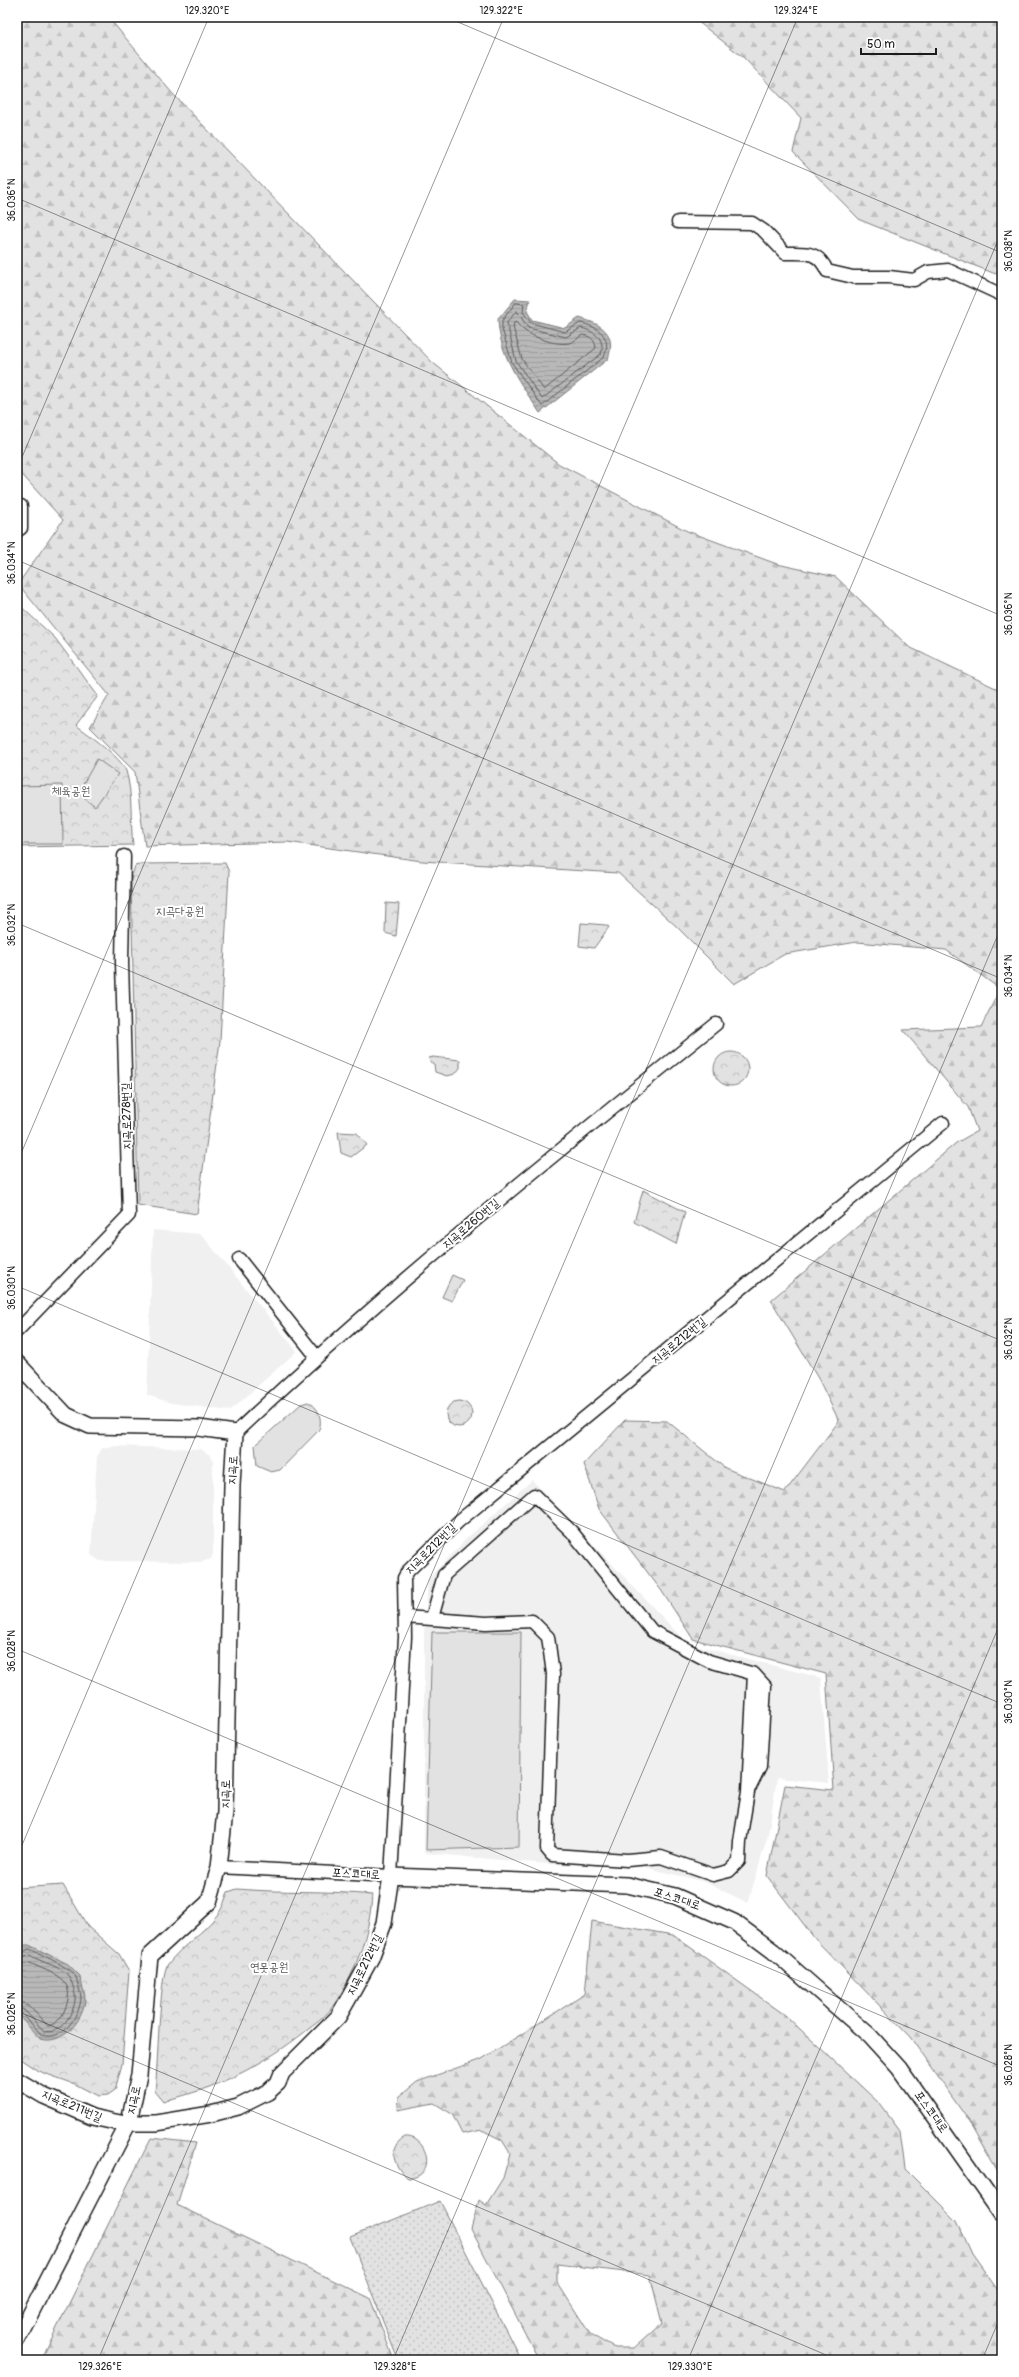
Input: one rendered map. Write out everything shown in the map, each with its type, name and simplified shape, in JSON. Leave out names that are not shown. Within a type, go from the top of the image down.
[{"type":"main road","points":[[17,1363],[66,1415],[90,1426],[199,1428],[235,1433]]},
{"type":"main road","name":"지곡로","points":[[17,2340],[129,2122],[139,2075],[150,1956],[210,1902],[219,1867],[225,1812],[232,1484],[235,1433]]},
{"type":"main road","name":"지곡로212번길","points":[[129,2122],[156,2123],[211,2114],[238,2107],[268,2092],[278,2082],[282,2073],[338,2017],[354,1989],[371,1958],[382,1931],[391,1876]]},
{"type":"main road","name":"포스코대로","points":[[391,1876],[627,1885],[687,1901],[734,1922],[773,1951],[854,2020],[875,2041],[899,2068],[1002,2214]]},
{"type":"main road","name":"지곡로211번길","points":[[17,2080],[44,2096],[92,2117],[120,2123],[129,2122]]},
{"type":"street","points":[[678,222],[752,223],[764,231],[785,253],[809,252],[822,260],[827,271],[853,277],[889,277],[914,280],[928,272],[948,270],[1002,295]]},
{"type":"street","points":[[17,531],[21,528],[21,506]]},
{"type":"street","name":"지곡로278번길","points":[[17,1331],[129,1215],[122,962],[124,856]]},
{"type":"street","name":"지곡로260번길","points":[[235,1433],[316,1356],[512,1190],[716,1024]]},
{"type":"street","name":"지곡로212번길","points":[[391,1876],[405,1617],[404,1578],[459,1521],[943,1123]]},
{"type":"street","points":[[239,1259],[316,1356]]},
{"type":"street","points":[[405,1617],[486,1623],[532,1621],[548,1637],[553,1674],[547,1849],[552,1855],[640,1859],[662,1858],[712,1875],[729,1871],[740,1861],[740,1841],[748,1792],[754,1674],[709,1661],[652,1631],[572,1532],[534,1495],[444,1575],[432,1618]]},
{"type":"street","name":"포스코대로","points":[[219,1867],[391,1876]]},
{"type":"shaded area","points":[[153,1230],[201,1234],[297,1351],[230,1411],[171,1403],[147,1395]]},
{"type":"shaded area","points":[[113,1446],[201,1449],[210,1455],[213,1462],[213,1554],[211,1559],[201,1562],[100,1561],[91,1555],[97,1457],[102,1448]]},
{"type":"shaded area","points":[[532,1480],[687,1643],[821,1678],[829,1783],[777,1778],[768,1835],[748,1903],[705,1882],[644,1867],[546,1864],[424,1853],[424,1634],[428,1579],[466,1539]]},
{"type":"green space","points":[[17,17],[108,17],[172,93],[432,362],[559,464],[687,531],[777,564],[836,577],[909,647],[1002,691],[1002,2160],[1000,2174],[973,2127],[910,2037],[815,1939],[767,1876],[785,1785],[834,1790],[826,1674],[693,1639],[661,1590],[599,1509],[584,1464],[625,1420],[667,1421],[725,1468],[785,1492],[839,1421],[819,1380],[771,1300],[956,1143],[977,1131],[968,1107],[903,1030],[981,1027],[1000,989],[946,950],[857,942],[785,954],[734,984],[676,926],[618,873],[422,861],[287,842],[145,846],[135,772],[90,727],[109,695],[18,584],[63,520],[17,469]]},
{"type":"green space","points":[[692,17],[1002,17],[1002,275],[993,273],[860,220],[793,152],[801,118],[744,58]]},
{"type":"green space","name":"체육공원","points":[[17,603],[55,638],[98,696],[76,725],[118,759],[126,771],[130,789],[133,845],[17,847]]},
{"type":"green space","points":[[97,759],[118,774],[95,807],[78,793]]},
{"type":"green space","points":[[62,785],[63,844],[17,844],[17,786]]},
{"type":"green space","name":"지곡다공원","points":[[225,863],[229,872],[220,1041],[197,1214],[138,1205],[131,879],[135,866],[143,864]]},
{"type":"green space","points":[[386,903],[399,904],[396,936],[385,933]]},
{"type":"green space","points":[[581,923],[606,925],[609,927],[594,948],[579,946]]},
{"type":"green space","points":[[728,1052],[734,1052],[743,1057],[747,1063],[747,1075],[743,1081],[734,1086],[728,1086],[719,1081],[714,1072],[714,1066],[719,1057]]},
{"type":"green space","points":[[433,1057],[460,1060],[460,1068],[455,1074],[447,1076],[435,1072],[434,1064],[430,1062],[429,1058]]},
{"type":"green space","points":[[338,1132],[357,1133],[367,1145],[351,1157],[341,1153]]},
{"type":"green space","points":[[643,1190],[685,1212],[676,1244],[634,1222]]},
{"type":"green space","points":[[452,1275],[463,1280],[452,1301],[442,1297]]},
{"type":"green space","points":[[459,1401],[468,1405],[472,1414],[468,1423],[459,1427],[450,1423],[446,1414],[450,1405]]},
{"type":"green space","points":[[308,1402],[312,1404],[319,1413],[319,1430],[280,1470],[271,1472],[257,1466],[255,1445],[301,1404]]},
{"type":"green space","points":[[432,1632],[521,1632],[519,1847],[426,1850]]},
{"type":"green space","points":[[63,1885],[88,1927],[119,1954],[129,1971],[122,2064],[115,2090],[108,2095],[98,2096],[75,2084],[38,2071],[17,2057],[17,1888]]},
{"type":"green space","name":"연못공원","points":[[237,1889],[372,1895],[368,1925],[359,1955],[347,1983],[331,2009],[319,2021],[289,2044],[273,2055],[239,2074],[202,2090],[163,2101],[155,2091],[161,2003],[165,1972],[168,1964],[174,1957],[218,1914],[223,1906],[228,1892]]},
{"type":"green space","points":[[592,1921],[673,1935],[785,2015],[880,2104],[900,2131],[905,2169],[957,2221],[972,2254],[1002,2296],[1002,2360],[539,2360],[471,2229],[479,2200],[486,2205],[503,2178],[510,2153],[502,2140],[482,2130],[462,2134],[452,2114],[434,2103],[398,2110],[399,2097],[417,2082],[482,2059],[585,1994]],"holes":[[[557,2264],[650,2275],[662,2323],[634,2348],[614,2348],[590,2334],[557,2282]]]},
{"type":"green space","points":[[405,2137],[413,2138],[419,2143],[424,2149],[426,2157],[426,2164],[423,2171],[417,2176],[408,2178],[399,2169],[394,2158],[395,2146]]},
{"type":"green space","points":[[151,2138],[196,2143],[177,2205],[370,2298],[394,2360],[41,2360]]},
{"type":"green space","points":[[440,2201],[521,2360],[398,2360],[350,2237]]},
{"type":"water","points":[[515,299],[530,300],[527,311],[532,320],[565,328],[579,318],[601,327],[609,336],[610,350],[608,359],[540,413],[512,369],[502,345],[499,332],[498,319]]},
{"type":"water","points":[[24,1945],[29,1945],[68,1964],[80,1976],[85,1998],[84,2006],[77,2022],[64,2035],[57,2038],[49,2040],[40,2039],[17,2014],[17,1952]]}]
